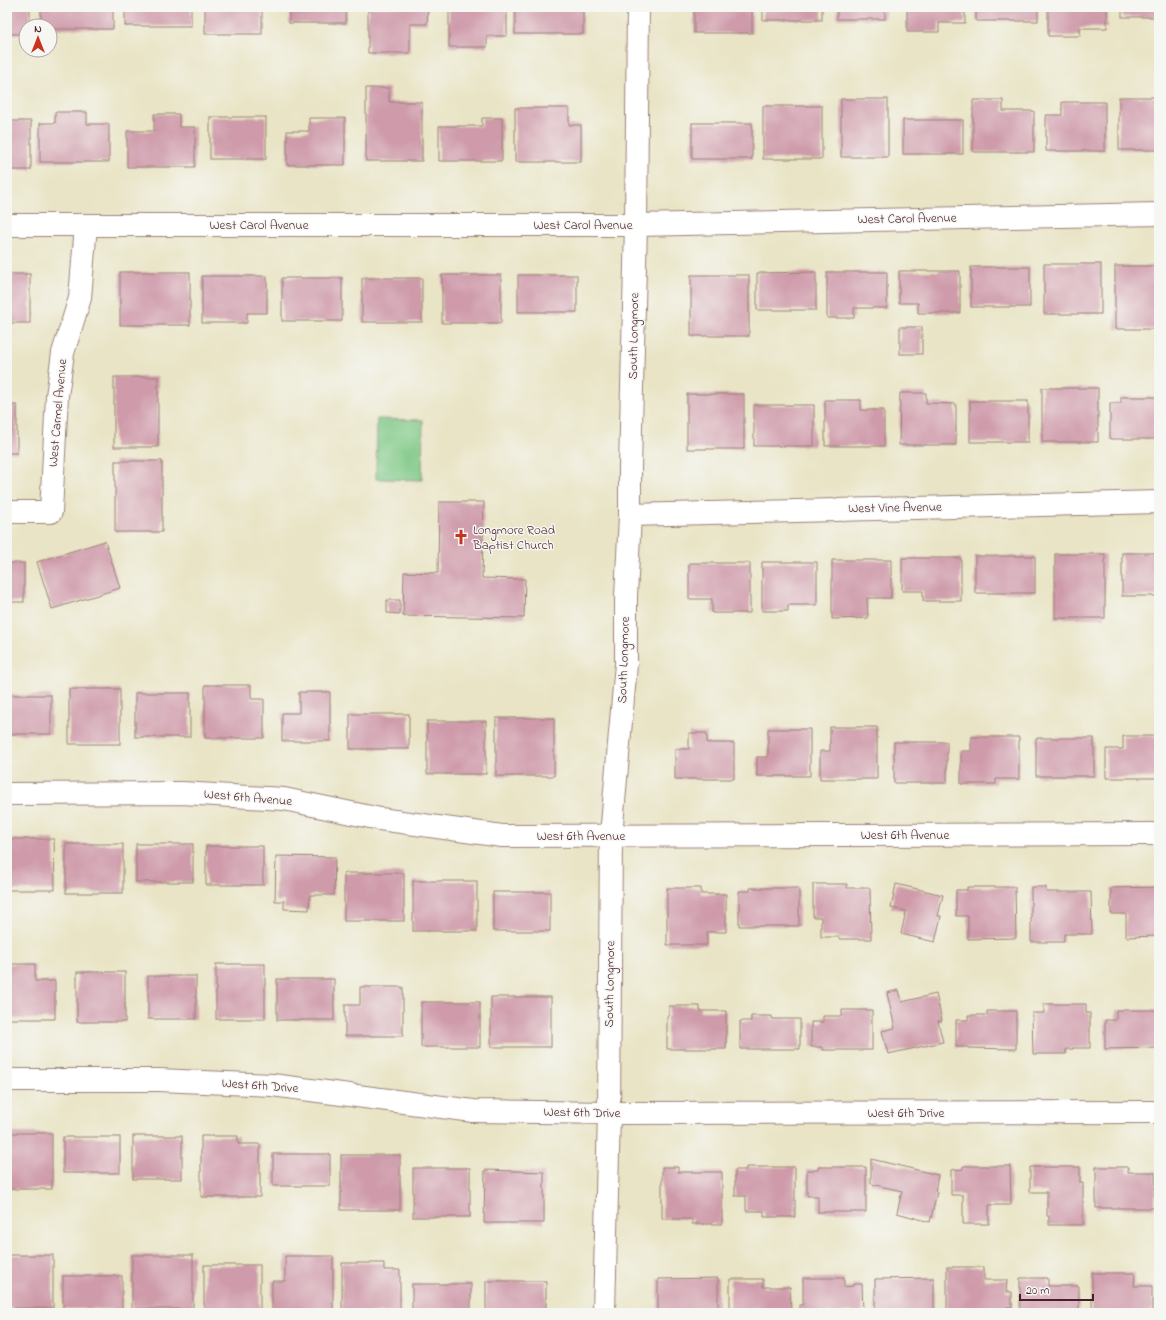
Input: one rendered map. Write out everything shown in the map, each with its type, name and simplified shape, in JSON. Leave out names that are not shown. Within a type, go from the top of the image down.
[{"type":"street","name":"South Longmore","points":[[604,1313],[609,1114],[612,836],[626,664],[626,596],[630,515],[636,225],[638,7]]},
{"type":"street","name":"West Carol Avenue","points":[[7,225],[636,225],[1159,214]]},
{"type":"street","name":"West Carmel Avenue","points":[[7,512],[51,512],[57,396],[63,352],[80,298],[86,225]]},
{"type":"street","name":"West Vine Avenue","points":[[630,515],[1159,502]]},
{"type":"street","name":"West 6th Avenue","points":[[7,794],[182,793],[284,799],[380,819],[502,836],[1159,834]]},
{"type":"street","name":"West 6th Drive","points":[[7,1080],[159,1080],[272,1085],[473,1112],[609,1114],[1159,1112]]},
{"type":"green space","points":[[377,419],[423,420],[422,480],[376,479]]},
{"type":"building","points":[[7,7],[30,7],[30,18],[18,18],[18,34],[7,34]]},
{"type":"building","points":[[41,7],[113,7],[113,29],[58,29],[58,18],[41,18]]},
{"type":"building","points":[[125,7],[191,7],[191,26],[125,26]]},
{"type":"building","points":[[205,7],[262,7],[262,34],[205,34]]},
{"type":"building","points":[[289,7],[346,7],[346,23],[289,23]]},
{"type":"building","points":[[368,7],[428,7],[427,24],[410,24],[410,53],[368,53]]},
{"type":"building","points":[[449,7],[507,7],[507,36],[487,36],[487,47],[449,47]]},
{"type":"building","points":[[515,7],[583,7],[583,34],[515,34]]},
{"type":"building","points":[[694,7],[752,7],[752,33],[694,33]]},
{"type":"building","points":[[763,7],[822,7],[822,20],[763,20]]},
{"type":"building","points":[[837,7],[885,7],[885,19],[837,19]]},
{"type":"building","points":[[907,7],[965,7],[965,23],[939,23],[939,32],[907,32]]},
{"type":"building","points":[[976,7],[1038,7],[1038,21],[976,21]]},
{"type":"building","points":[[1048,7],[1107,7],[1107,28],[1080,28],[1080,36],[1048,36]]},
{"type":"building","points":[[1122,7],[1159,7],[1159,17],[1122,17]]},
{"type":"building","points":[[366,88],[389,88],[389,102],[422,102],[422,161],[366,161]]},
{"type":"building","points":[[1119,97],[1159,97],[1159,150],[1119,150]]},
{"type":"building","points":[[841,99],[888,99],[888,157],[841,157]]},
{"type":"building","points":[[973,100],[1003,100],[1003,111],[1034,111],[1034,152],[973,152]]},
{"type":"building","points":[[1062,102],[1105,102],[1105,151],[1046,151],[1046,115],[1062,115]]},
{"type":"building","points":[[763,106],[822,106],[822,159],[763,159]]},
{"type":"building","points":[[515,108],[569,108],[569,125],[581,125],[581,162],[515,162]]},
{"type":"building","points":[[55,112],[87,112],[87,124],[109,124],[109,162],[40,162],[40,123],[55,123]]},
{"type":"building","points":[[154,114],[179,114],[179,127],[195,127],[195,167],[127,167],[127,131],[154,131]]},
{"type":"building","points":[[210,117],[266,117],[266,159],[210,159]]},
{"type":"building","points":[[309,118],[345,118],[345,165],[287,165],[287,131],[309,131]]},
{"type":"building","points":[[482,118],[502,118],[502,161],[439,161],[439,126],[482,126]]},
{"type":"building","points":[[903,120],[963,120],[963,154],[903,154]]},
{"type":"building","points":[[7,121],[31,121],[31,170],[7,170]]},
{"type":"building","points":[[692,123],[752,123],[752,159],[692,159]]},
{"type":"building","points":[[1044,264],[1101,264],[1101,314],[1044,314]]},
{"type":"building","points":[[1115,266],[1159,266],[1159,329],[1115,329]]},
{"type":"building","points":[[971,267],[1030,267],[1030,307],[971,307]]},
{"type":"building","points":[[899,271],[960,271],[960,313],[918,313],[918,303],[899,303]]},
{"type":"building","points":[[120,272],[190,272],[190,325],[120,325]]},
{"type":"building","points":[[816,272],[816,310],[757,310],[757,273]]},
{"type":"building","points":[[827,272],[887,272],[887,308],[854,308],[854,318],[827,318]]},
{"type":"building","points":[[7,274],[30,274],[30,323],[7,323]]},
{"type":"building","points":[[442,275],[501,275],[501,323],[442,323]]},
{"type":"building","points":[[518,275],[577,275],[577,312],[518,312]]},
{"type":"building","points":[[691,275],[749,275],[749,336],[691,336]]},
{"type":"building","points":[[202,276],[267,276],[267,313],[247,313],[247,323],[202,323]]},
{"type":"building","points":[[282,278],[342,278],[342,321],[282,321]]},
{"type":"building","points":[[362,278],[422,278],[422,322],[362,322]]},
{"type":"building","points":[[900,327],[922,327],[922,354],[900,354]]},
{"type":"building","points":[[114,377],[158,377],[158,447],[114,447]]},
{"type":"building","points":[[1042,388],[1098,388],[1098,442],[1042,442]]},
{"type":"building","points":[[900,393],[926,393],[926,403],[956,404],[956,445],[899,445]]},
{"type":"building","points":[[687,394],[744,394],[744,449],[687,449]]},
{"type":"building","points":[[1121,397],[1159,397],[1159,439],[1110,439],[1110,403],[1121,403]]},
{"type":"building","points":[[825,400],[861,400],[861,410],[884,410],[884,446],[825,446]]},
{"type":"building","points":[[970,401],[1028,401],[1028,442],[970,442]]},
{"type":"building","points":[[7,405],[17,405],[17,453],[7,453]]},
{"type":"building","points":[[754,405],[814,405],[814,446],[754,446]]},
{"type":"building","points":[[115,461],[162,461],[162,532],[115,532]]},
{"type":"building","name":"Longmore Road Baptist Church","points":[[439,502],[484,502],[482,578],[525,579],[524,618],[403,616],[404,572],[438,573]]},
{"type":"building","points":[[105,541],[120,588],[52,609],[37,562]]},
{"type":"building","points":[[1122,553],[1159,553],[1159,596],[1122,596]]},
{"type":"building","points":[[1055,554],[1105,554],[1105,618],[1055,618]]},
{"type":"building","points":[[975,556],[1035,556],[1035,593],[975,593]]},
{"type":"building","points":[[902,558],[961,558],[961,601],[923,601],[923,591],[902,591]]},
{"type":"building","points":[[832,560],[891,560],[891,598],[867,598],[868,618],[832,619]]},
{"type":"building","points":[[762,562],[817,562],[817,605],[788,605],[788,611],[762,611]]},
{"type":"building","points":[[7,563],[24,563],[24,602],[7,602]]},
{"type":"building","points":[[689,563],[750,563],[750,613],[712,613],[712,599],[689,599]]},
{"type":"building","points":[[387,600],[400,600],[400,614],[387,613]]},
{"type":"building","points":[[205,685],[251,685],[251,699],[264,699],[264,738],[205,738]]},
{"type":"building","points":[[69,689],[120,689],[120,744],[69,744]]},
{"type":"building","points":[[299,692],[330,692],[330,741],[282,741],[282,713],[299,713]]},
{"type":"building","points":[[135,693],[190,693],[190,737],[135,737]]},
{"type":"building","points":[[7,695],[51,695],[51,734],[7,734]]},
{"type":"building","points":[[350,714],[409,714],[409,749],[350,749]]},
{"type":"building","points":[[496,718],[554,718],[554,776],[496,776]]},
{"type":"building","points":[[427,721],[486,721],[486,774],[427,774]]},
{"type":"building","points":[[830,727],[877,727],[877,779],[820,779],[820,751],[830,751]]},
{"type":"building","points":[[768,729],[810,729],[810,776],[757,776],[757,757],[768,757]]},
{"type":"building","points":[[689,733],[707,733],[707,743],[734,743],[734,779],[675,779],[675,749],[689,749]]},
{"type":"building","points":[[1123,736],[1159,736],[1159,778],[1106,778],[1106,749],[1123,749]]},
{"type":"building","points":[[971,737],[1019,737],[1019,779],[996,779],[996,784],[961,784],[961,751],[971,751]]},
{"type":"building","points":[[1036,738],[1094,738],[1094,776],[1036,776]]},
{"type":"building","points":[[894,742],[947,742],[947,783],[894,783]]},
{"type":"building","points":[[7,839],[54,839],[55,890],[7,890]]},
{"type":"building","points":[[66,844],[123,844],[123,893],[66,893]]},
{"type":"building","points":[[136,844],[193,844],[193,882],[136,882]]},
{"type":"building","points":[[206,846],[263,846],[263,885],[206,885]]},
{"type":"building","points":[[276,856],[335,857],[334,895],[310,895],[309,910],[284,909],[284,901],[275,901]]},
{"type":"building","points":[[344,873],[404,873],[404,921],[344,921]]},
{"type":"building","points":[[413,881],[477,881],[477,931],[413,931]]},
{"type":"building","points":[[813,884],[847,884],[847,888],[870,888],[871,939],[839,939],[839,937],[821,937],[821,917],[813,917]]},
{"type":"building","points":[[896,884],[943,895],[938,916],[941,916],[935,942],[901,934],[906,911],[891,908]]},
{"type":"building","points":[[967,887],[1015,887],[1016,938],[968,939],[968,916],[956,916],[956,890],[967,890]]},
{"type":"building","points":[[1031,887],[1046,887],[1046,892],[1091,892],[1092,934],[1064,934],[1064,942],[1031,942]]},
{"type":"building","points":[[1159,887],[1159,936],[1126,937],[1126,914],[1111,914],[1111,888]]},
{"type":"building","points":[[667,888],[701,888],[701,894],[726,894],[726,932],[707,932],[707,945],[667,945]]},
{"type":"building","points":[[750,888],[799,888],[799,926],[739,926],[739,891],[750,891]]},
{"type":"building","points":[[493,892],[550,892],[550,931],[493,931]]},
{"type":"building","points":[[8,964],[35,964],[35,981],[55,981],[55,1019],[7,1019]]},
{"type":"building","points":[[216,964],[265,964],[265,1019],[216,1019]]},
{"type":"building","points":[[77,972],[125,972],[125,1022],[77,1022]]},
{"type":"building","points":[[148,976],[196,976],[196,1019],[148,1019]]},
{"type":"building","points":[[277,979],[334,979],[334,1020],[277,1020]]},
{"type":"building","points":[[360,987],[403,987],[403,1036],[345,1036],[345,1005],[360,1005]]},
{"type":"building","points":[[899,990],[902,1002],[936,994],[942,1021],[938,1021],[943,1042],[888,1054],[882,1031],[895,1028],[887,993]]},
{"type":"building","points":[[491,997],[551,997],[551,1047],[491,1047]]},
{"type":"building","points":[[421,1002],[480,1002],[480,1047],[421,1047]]},
{"type":"building","points":[[1044,1004],[1086,1004],[1086,1013],[1090,1013],[1090,1048],[1066,1049],[1066,1054],[1033,1054],[1032,1013],[1044,1013]]},
{"type":"building","points":[[669,1006],[700,1006],[700,1011],[726,1011],[726,1049],[667,1049],[667,1016],[669,1016]]},
{"type":"building","points":[[842,1010],[872,1010],[872,1050],[823,1050],[823,1047],[811,1047],[811,1022],[823,1022],[823,1016],[842,1016]]},
{"type":"building","points":[[1116,1010],[1159,1010],[1159,1048],[1105,1049],[1105,1020],[1116,1020]]},
{"type":"building","points":[[987,1011],[1016,1011],[1016,1049],[956,1047],[956,1020],[968,1020],[968,1015],[987,1015]]},
{"type":"building","points":[[751,1016],[772,1016],[772,1019],[800,1019],[800,1049],[740,1049],[740,1021],[751,1021]]},
{"type":"building","points":[[7,1133],[52,1133],[52,1189],[7,1189]]},
{"type":"building","points":[[133,1136],[182,1136],[182,1179],[133,1179]]},
{"type":"building","points":[[201,1136],[238,1136],[238,1144],[260,1144],[260,1197],[201,1197]]},
{"type":"building","points":[[63,1137],[120,1137],[120,1173],[63,1173]]},
{"type":"building","points":[[273,1154],[330,1154],[330,1186],[273,1186]]},
{"type":"building","points":[[341,1155],[400,1155],[400,1210],[341,1210]]},
{"type":"building","points":[[871,1159],[938,1175],[935,1191],[937,1192],[930,1222],[897,1213],[902,1191],[871,1184]]},
{"type":"building","points":[[963,1166],[1010,1166],[1011,1205],[989,1205],[989,1224],[963,1224],[963,1195],[951,1195],[951,1170],[963,1169]]},
{"type":"building","points":[[662,1167],[678,1167],[678,1172],[722,1172],[722,1224],[692,1224],[692,1219],[662,1219]]},
{"type":"building","points":[[746,1167],[795,1167],[795,1217],[764,1217],[764,1211],[746,1211],[746,1196],[735,1196],[735,1170],[746,1170]]},
{"type":"building","points":[[818,1167],[866,1167],[866,1212],[818,1212],[818,1196],[807,1196],[807,1170],[818,1170]]},
{"type":"building","points":[[1030,1167],[1080,1167],[1080,1183],[1083,1183],[1083,1225],[1049,1225],[1049,1216],[1047,1216],[1047,1192],[1030,1192]]},
{"type":"building","points":[[1096,1167],[1128,1167],[1128,1172],[1155,1172],[1155,1208],[1096,1208]]},
{"type":"building","points":[[413,1168],[470,1168],[470,1217],[413,1217]]},
{"type":"building","points":[[485,1170],[544,1172],[544,1223],[484,1223]]},
{"type":"building","points":[[7,1255],[53,1255],[53,1308],[7,1308]]},
{"type":"building","points":[[132,1255],[193,1255],[193,1309],[132,1309]]},
{"type":"building","points":[[285,1256],[333,1256],[333,1311],[272,1311],[272,1281],[285,1281]]},
{"type":"building","points":[[342,1263],[384,1263],[384,1270],[400,1270],[400,1313],[342,1313]]},
{"type":"building","points":[[204,1265],[260,1265],[260,1311],[204,1311]]},
{"type":"building","points":[[947,1267],[984,1267],[984,1280],[1007,1280],[1006,1292],[1012,1292],[1012,1307],[1007,1307],[1007,1313],[947,1313]]},
{"type":"building","points":[[1092,1273],[1135,1273],[1134,1286],[1152,1286],[1152,1313],[1092,1313]]},
{"type":"building","points":[[63,1276],[122,1276],[122,1309],[63,1309]]},
{"type":"building","points":[[718,1278],[718,1313],[658,1313],[658,1279]]},
{"type":"building","points":[[803,1278],[844,1278],[844,1287],[853,1286],[853,1284],[862,1284],[863,1313],[800,1313],[800,1305],[803,1305]]},
{"type":"building","points":[[934,1278],[934,1313],[875,1313],[875,1279]]},
{"type":"building","points":[[1020,1278],[1048,1278],[1048,1286],[1079,1286],[1079,1313],[1020,1313]]},
{"type":"building","points":[[730,1279],[763,1279],[763,1287],[790,1287],[791,1313],[730,1313]]},
{"type":"building","points":[[486,1281],[546,1281],[546,1313],[486,1313]]},
{"type":"building","points":[[412,1284],[471,1284],[471,1313],[412,1313]]},
{"type":"place","name":"Longmore Road Baptist Church","points":[[461,537]]}]
